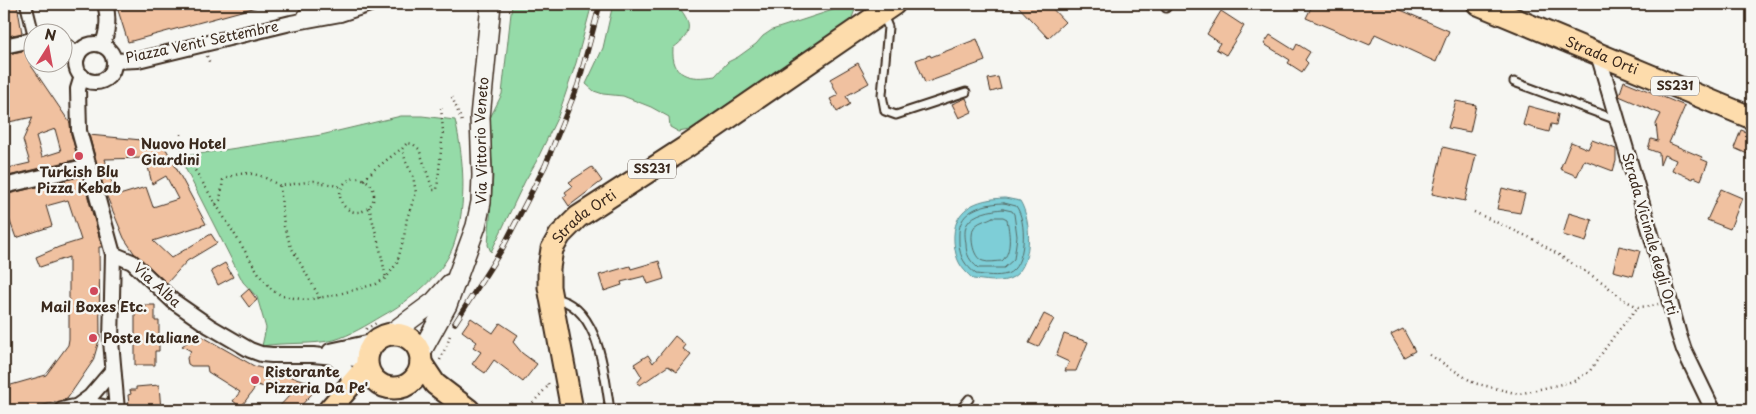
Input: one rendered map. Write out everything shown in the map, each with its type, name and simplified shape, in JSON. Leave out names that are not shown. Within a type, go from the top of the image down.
[{"type":"main road","name":"Via Vittorio Veneto","points":[[427,360],[460,274],[476,226],[481,202],[480,117],[491,4]]},
{"type":"main road","name":"Strada Orti","points":[[1478,4],[1752,118]]},
{"type":"main road","name":"Strada Orti","points":[[572,410],[549,287],[552,249],[560,235],[578,218],[686,147],[884,7]]},
{"type":"main road","name":"Via Vittorio Veneto","points":[[378,331],[434,302],[460,274]]},
{"type":"main road","points":[[332,408],[367,363],[370,349],[378,331],[397,334],[412,341],[427,360],[435,384],[463,406]]},
{"type":"main road","points":[[367,363],[374,380],[389,388],[398,388],[414,380],[427,360]]},
{"type":"main road","points":[[332,408],[359,391],[381,385]]},
{"type":"main road","points":[[407,385],[463,406]]},
{"type":"street","points":[[26,4],[30,22]]},
{"type":"street","points":[[102,45],[107,29],[107,11],[104,4]]},
{"type":"street","points":[[291,23],[329,4]]},
{"type":"street","points":[[291,23],[340,14],[370,4]]},
{"type":"street","name":"Piazza Venti Settembre","points":[[114,61],[138,60],[291,23]]},
{"type":"street","points":[[4,46],[22,42]]},
{"type":"street","points":[[102,45],[110,51],[114,61],[112,72],[103,80],[92,81],[82,76],[77,66],[78,55],[85,47],[102,45]]},
{"type":"street","points":[[72,51],[78,55]]},
{"type":"street","name":"Strada Vicinale degli Orti","points":[[1598,54],[1684,350],[1713,410]]},
{"type":"street","points":[[82,76],[78,89],[79,131],[113,254],[110,341],[117,410]]},
{"type":"street","points":[[4,186],[88,166]]},
{"type":"street","name":"Via Alba","points":[[113,254],[132,262],[173,301],[208,326],[235,342],[261,354],[331,356],[367,363]]},
{"type":"street","name":"Via Alba","points":[[312,355],[378,331]]},
{"type":"street","points":[[331,356],[344,367],[348,373],[350,384]]},
{"type":"street","points":[[79,405],[90,397],[113,370]]},
{"type":"street","points":[[62,410],[79,405],[93,405],[113,410]]},
{"type":"lane","points":[[884,7],[888,27],[882,95],[885,111],[896,115],[966,92]]},
{"type":"lane","points":[[1514,82],[1617,121]]},
{"type":"lane","points":[[552,298],[561,300],[575,308],[590,327],[602,358],[610,410]]},
{"type":"lane","points":[[960,410],[969,399]]},
{"type":"path","points":[[452,97],[464,125]]},
{"type":"path","points":[[364,180],[407,143],[413,144],[419,149],[433,190],[438,190],[442,131],[441,107]]},
{"type":"path","points":[[181,134],[182,148],[185,154],[261,277],[273,291],[282,296],[306,300],[376,284],[386,278],[397,262],[407,218],[416,193],[413,176],[402,149]]},
{"type":"path","points":[[216,204],[220,200],[223,180],[233,174],[250,173],[265,177],[280,186],[314,181],[342,187]]},
{"type":"path","points":[[351,180],[364,180],[371,186],[373,191],[374,197],[369,207],[360,212],[349,210],[342,203],[340,192],[342,187],[351,180]]},
{"type":"path","points":[[280,186],[284,226],[291,247],[320,298]]},
{"type":"path","points":[[369,207],[386,278]]},
{"type":"path","points":[[1474,212],[1535,240],[1602,282],[1624,300],[1638,307],[1652,306],[1669,300]]},
{"type":"path","points":[[1430,355],[1474,383],[1519,394],[1528,392],[1574,381],[1589,372],[1614,336],[1638,307]]},
{"type":"path","points":[[427,360],[448,342],[450,335]]},
{"type":"green space","points":[[512,4],[592,4],[576,63],[558,116],[491,252],[488,245],[493,176],[489,126],[490,118],[502,94]]},
{"type":"green space","points":[[613,4],[676,4],[685,16],[688,27],[685,37],[673,48],[673,58],[679,71],[690,77],[715,76],[728,62],[756,44],[772,30],[845,6],[855,10],[851,20],[834,33],[689,130],[679,132],[670,127],[669,117],[651,107],[623,96],[594,91],[586,84],[603,48]]},
{"type":"green space","points":[[401,116],[422,116],[455,120],[462,165],[463,196],[459,227],[455,241],[444,264],[426,285],[415,294],[393,310],[347,335],[325,342],[262,346],[266,328],[257,297],[243,282],[178,154],[191,155],[321,135]]},
{"type":"water","points":[[1005,198],[1020,201],[1027,220],[1028,244],[1023,266],[1017,274],[1009,279],[991,281],[973,279],[957,259],[954,231],[957,221],[961,214],[975,204]]},
{"type":"building","points":[[4,4],[17,4],[22,33],[4,37]]},
{"type":"building","points":[[116,4],[255,4],[256,7],[128,42]]},
{"type":"building","points":[[1016,4],[1048,4],[1065,22],[1048,38]]},
{"type":"building","points":[[1313,4],[1387,4],[1449,31],[1436,62],[1375,34],[1370,45],[1306,18]]},
{"type":"building","points":[[1221,11],[1244,26],[1226,55],[1216,49],[1220,43],[1207,34]]},
{"type":"building","points":[[1270,35],[1294,50],[1297,44],[1310,52],[1305,60],[1308,63],[1302,72],[1288,63],[1290,60],[1264,44]]},
{"type":"building","points":[[977,39],[985,61],[925,83],[916,60],[930,55],[931,57]]},
{"type":"building","points":[[22,51],[22,72],[35,72],[70,123],[78,159],[4,177],[4,169],[30,163],[23,140],[33,117],[4,123],[4,55]],"holes":[[[55,129],[61,151],[42,157],[36,136]]]},
{"type":"building","points":[[858,63],[869,83],[846,96],[850,104],[837,112],[830,99],[838,95],[830,79]]},
{"type":"building","points":[[998,77],[1001,89],[991,92],[988,79]]},
{"type":"building","points":[[1624,81],[1685,106],[1669,143],[1702,157],[1701,159],[1708,162],[1701,180],[1694,177],[1693,179],[1672,170],[1676,160],[1664,155],[1660,165],[1659,153],[1648,149],[1651,139],[1658,141],[1656,124],[1661,114],[1619,96]]},
{"type":"building","points":[[966,98],[972,112],[959,118],[952,104]]},
{"type":"building","points":[[1456,101],[1476,105],[1470,132],[1448,128]]},
{"type":"building","points":[[1528,106],[1558,114],[1556,125],[1551,124],[1549,132],[1523,125]]},
{"type":"building","points":[[1741,130],[1752,134],[1752,156],[1734,148]]},
{"type":"building","points":[[89,135],[152,141],[166,149],[206,224],[153,241],[171,258],[211,234],[217,243],[187,261],[167,283],[134,253],[124,238],[105,192]],"holes":[[[146,158],[152,184],[166,176],[178,199],[153,207],[146,187],[116,196],[105,159]]]},
{"type":"building","points":[[1592,140],[1616,149],[1616,161],[1613,171],[1584,160],[1577,176],[1560,169],[1571,142],[1588,149]]},
{"type":"building","points":[[1443,147],[1476,155],[1465,201],[1432,194]]},
{"type":"building","points":[[592,167],[602,181],[569,206],[563,197],[567,195],[565,192],[573,186],[569,182]]},
{"type":"building","points":[[82,176],[102,247],[99,247],[100,337],[93,361],[67,399],[25,410],[4,410],[4,387],[46,375],[68,345],[69,257],[40,267],[36,257],[81,240],[68,200],[46,206],[52,226],[16,238],[7,213],[4,214],[4,195]]},
{"type":"building","points":[[1502,188],[1525,194],[1520,213],[1497,209]]},
{"type":"building","points":[[1721,189],[1742,198],[1730,229],[1707,220]]},
{"type":"building","points":[[1569,213],[1592,220],[1586,242],[1563,235]]},
{"type":"building","points":[[1619,246],[1640,251],[1633,276],[1613,271]]},
{"type":"building","points":[[659,261],[664,279],[648,284],[645,276],[621,282],[622,285],[604,291],[599,275],[630,266],[631,269]]},
{"type":"building","points":[[225,263],[233,277],[218,285],[211,271]]},
{"type":"building","points":[[249,289],[257,300],[249,307],[241,296]]},
{"type":"building","points":[[135,305],[155,305],[155,321],[159,321],[159,351],[155,351],[155,365],[135,365]]},
{"type":"building","points":[[1044,314],[1054,319],[1038,347],[1029,343]]},
{"type":"building","points":[[471,318],[493,333],[500,323],[518,335],[513,342],[522,353],[537,364],[523,382],[494,360],[485,373],[472,364],[481,352],[473,347],[477,342],[462,331]]},
{"type":"building","points":[[1403,329],[1415,351],[1404,357],[1391,335]]},
{"type":"building","points":[[198,334],[254,366],[320,385],[297,410],[276,410],[291,394],[257,385],[241,407],[233,401],[240,392],[208,372],[207,366],[191,366],[188,364],[187,358],[191,351],[182,346]]},
{"type":"building","points":[[1064,334],[1088,342],[1076,371],[1065,371],[1069,362],[1056,356]]},
{"type":"building","points":[[675,336],[686,345],[683,349],[691,355],[677,372],[668,366],[640,385],[637,383],[642,377],[634,364],[648,355],[653,363]]},
{"type":"building","points":[[159,385],[161,410],[132,410],[132,404],[129,405],[128,395],[131,394],[130,390],[136,390],[136,387]]},
{"type":"railway","points":[[455,323],[502,249],[545,166],[578,85],[600,4]]},
{"type":"place","name":"Nuovo Hotel Giardini","points":[[131,152]]},
{"type":"place","name":"Turkish Blu Pizza Kebab","points":[[79,156]]},
{"type":"place","name":"Mail Boxes Etc.","points":[[94,291]]},
{"type":"place","name":"Poste Italiane","points":[[93,338]]},
{"type":"place","name":"Ristorante Pizzeria Da Pe'","points":[[255,380]]}]
